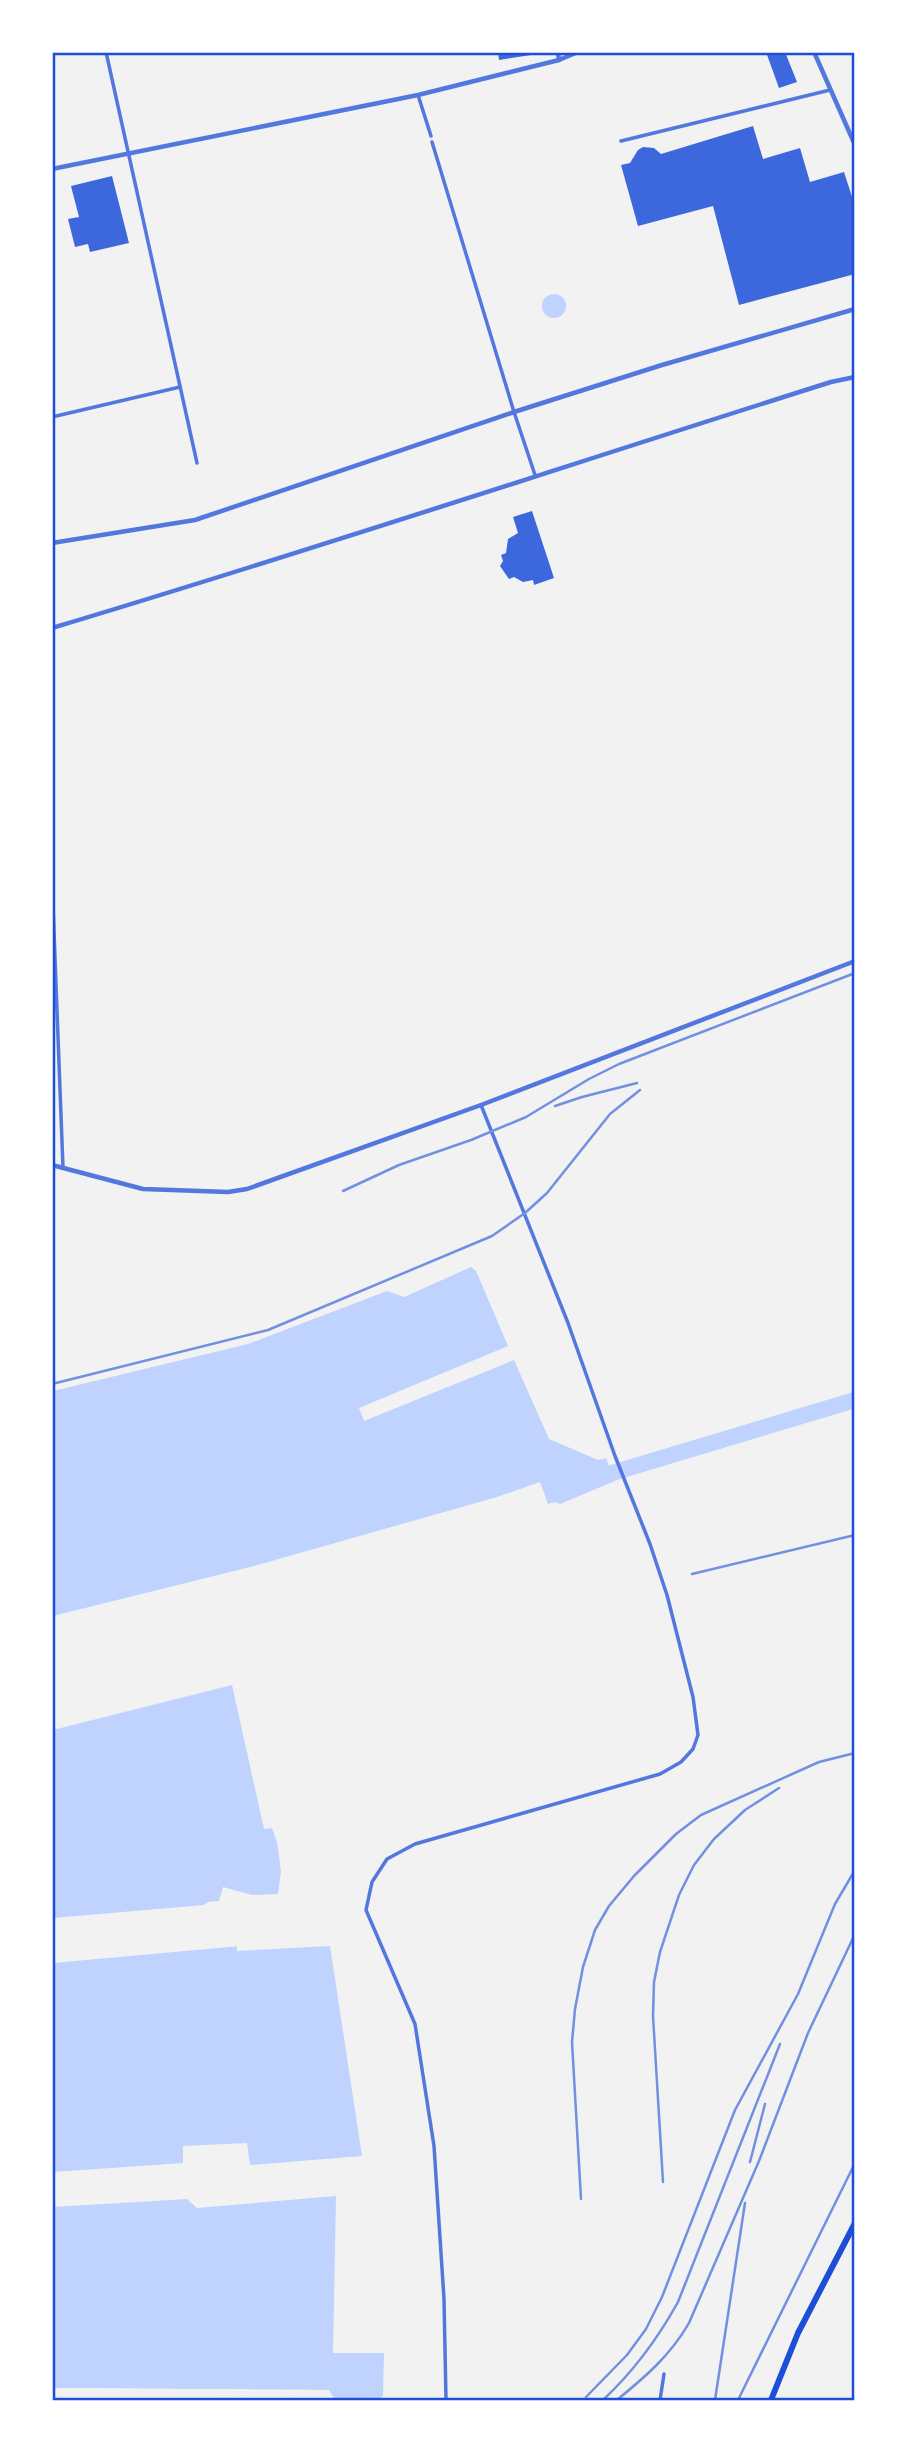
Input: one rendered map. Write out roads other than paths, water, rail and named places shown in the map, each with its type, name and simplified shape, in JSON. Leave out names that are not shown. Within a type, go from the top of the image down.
[{"type":"highway","points":[[771,2400],[797,2333],[855,2223]]},
{"type":"street","points":[[106,52],[197,463]]},
{"type":"street","points":[[558,52],[559,60]]},
{"type":"street","points":[[52,169],[418,95],[559,60],[578,52]]},
{"type":"street","points":[[814,52],[855,145]]},
{"type":"street","points":[[621,141],[830,90]]},
{"type":"street","points":[[418,95],[430,136]]},
{"type":"street","points":[[432,142],[535,475]]},
{"type":"street","points":[[52,542],[195,520],[514,412],[675,361],[855,309]]},
{"type":"street","points":[[52,628],[191,587],[831,382],[855,377]]},
{"type":"street","points":[[52,417],[180,387]]},
{"type":"street","points":[[52,879],[63,1168]]},
{"type":"street","points":[[52,1166],[143,1189],[228,1192],[247,1189],[481,1105],[855,961]]},
{"type":"street","points":[[446,2400],[444,2300],[434,2146],[415,2024],[366,1910],[372,1882],[387,1859],[415,1844],[660,1774],[681,1762],[693,1749],[698,1735],[693,1697],[667,1595],[650,1544],[568,1322],[481,1105]]},
{"type":"street","points":[[660,2400],[664,2374]]},
{"type":"water","points":[[554,294],[563,297],[566,306],[563,315],[554,318],[545,315],[542,306],[545,297]]},
{"type":"water","points":[[471,1267],[476,1271],[508,1346],[359,1408],[364,1421],[514,1360],[549,1439],[598,1460],[606,1458],[615,1481],[560,1504],[548,1504],[540,1482],[497,1497],[254,1566],[53,1616],[53,1391],[248,1344],[387,1291],[404,1297]]},
{"type":"water","points":[[232,1685],[264,1829],[272,1828],[277,1842],[281,1871],[278,1894],[252,1895],[223,1887],[219,1901],[204,1905],[53,1918],[53,1730]]},
{"type":"water","points":[[237,1942],[237,1951],[330,1946],[362,2156],[250,2165],[247,2143],[183,2146],[183,2163],[53,2172],[53,1962]]},
{"type":"water","points":[[336,2196],[333,2353],[384,2353],[383,2396],[377,2400],[332,2400],[329,2390],[53,2388],[53,2207],[187,2199],[197,2208]]},
{"type":"waterway","points":[[612,1473],[855,1400]]},
{"type":"railway","points":[[343,1191],[399,1165],[526,1117],[619,1064],[855,973]]},
{"type":"railway","points":[[555,1106],[637,1083]]},
{"type":"railway","points":[[52,1384],[268,1330],[492,1236],[525,1213],[547,1193],[610,1114],[640,1090]]},
{"type":"railway","points":[[692,1574],[855,1535]]},
{"type":"railway","points":[[581,2199],[572,2042],[575,2009],[583,1967],[595,1930],[609,1906],[634,1876],[676,1834],[701,1815],[819,1762],[855,1753]]},
{"type":"railway","points":[[663,2182],[653,2016],[654,1982],[660,1952],[679,1895],[694,1865],[714,1839],[745,1810],[779,1788]]},
{"type":"railway","points":[[586,2397],[627,2355],[646,2329],[662,2297],[735,2110],[798,1994],[835,1904],[855,1870]]},
{"type":"railway","points":[[617,2400],[665,2356],[689,2323],[759,2161],[808,2033],[855,1934]]},
{"type":"railway","points":[[603,2400],[644,2354],[678,2302],[780,2044]]},
{"type":"railway","points":[[750,2162],[765,2104]]},
{"type":"railway","points":[[738,2400],[855,2163]]},
{"type":"railway","points":[[715,2400],[745,2203]]}]
